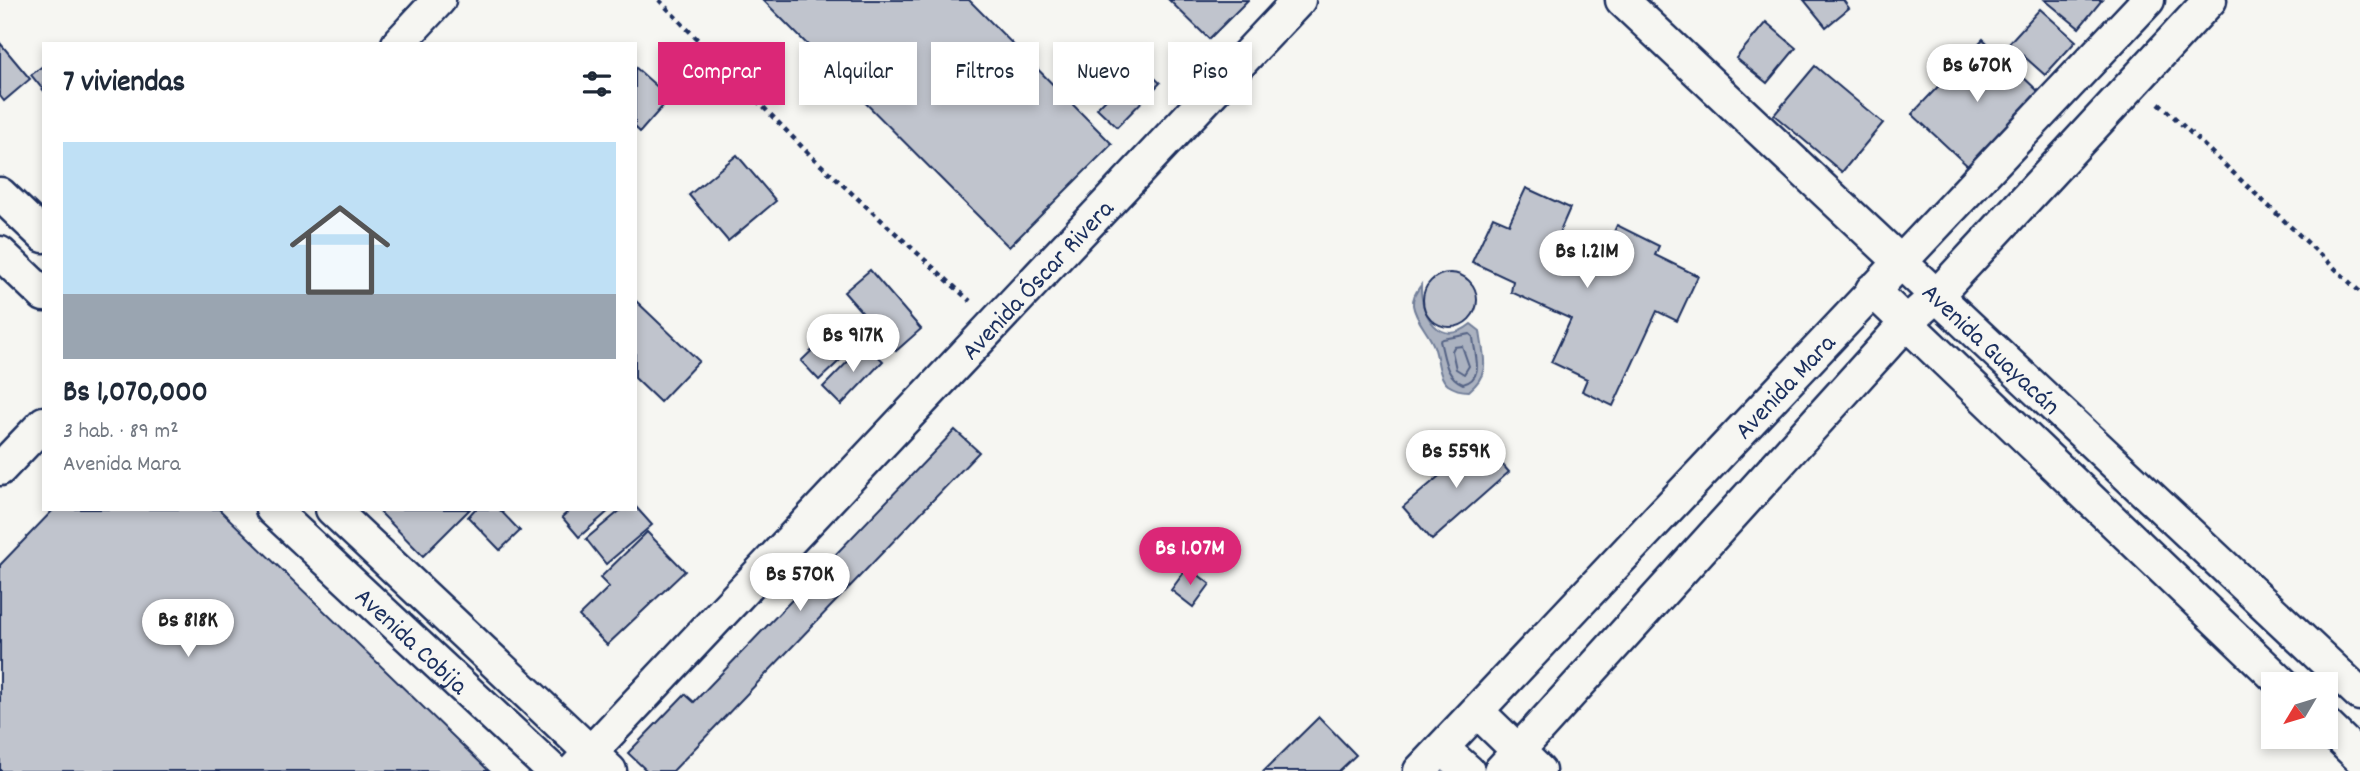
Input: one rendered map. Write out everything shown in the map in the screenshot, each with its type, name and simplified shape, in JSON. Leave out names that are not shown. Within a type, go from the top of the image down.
[{"type":"street","points":[[400,42],[439,0]]},
{"type":"street","name":"Avenida Óscar Rivera","points":[[591,764],[994,323],[1299,0]]},
{"type":"street","name":"Avenida Guayacán","points":[[1622,0],[2360,694]]},
{"type":"street","name":"Avenida Mara","points":[[1420,771],[2148,0]]},
{"type":"street","name":"Avenida Mara","points":[[1519,764],[1906,323],[1937,295],[2210,0]]},
{"type":"street","points":[[0,194],[42,234]]},
{"type":"street","points":[[0,253],[42,293]]},
{"type":"street","name":"Avenida Guayacán","points":[[1872,290],[2270,672]]},
{"type":"street","points":[[0,469],[42,425]]},
{"type":"street","name":"Avenida Cobija","points":[[274,511],[553,771]]},
{"type":"street","name":"Avenida Cobija","points":[[334,511],[591,764]]},
{"type":"street","points":[[1477,711],[1519,764]]},
{"type":"street","points":[[2338,737],[2360,758]]},
{"type":"street","points":[[1442,748],[1468,771]]},
{"type":"path","points":[[659,0],[811,156],[994,323]]},
{"type":"path","points":[[2136,80],[2360,292]]},
{"type":"water","points":[[1421,285],[1428,317],[1441,331],[1460,331],[1471,324],[1480,331],[1484,356],[1483,371],[1469,391],[1458,390],[1444,381],[1433,344],[1414,310],[1414,297]]},
{"type":"building","points":[[763,0],[969,0],[1011,42],[931,42],[931,105],[1039,105],[1039,70],[1053,85],[1053,105],[1073,105],[1112,144],[1009,247],[868,105],[917,105],[917,42],[805,42]]},
{"type":"building","points":[[1169,0],[1248,0],[1209,39]]},
{"type":"building","points":[[1804,0],[1843,0],[1849,8],[1826,27]]},
{"type":"building","points":[[2045,0],[2102,0],[2079,28]]},
{"type":"building","points":[[2040,9],[2076,41],[2045,75],[2009,43]]},
{"type":"building","points":[[1766,22],[1796,48],[1767,83],[1736,58]]},
{"type":"building","points":[[1983,39],[2041,94],[1971,169],[1912,114]]},
{"type":"building","points":[[0,43],[30,79],[4,101],[0,96]]},
{"type":"building","points":[[1815,66],[1883,123],[1842,172],[1774,115]]},
{"type":"building","points":[[42,67],[42,89],[31,75]]},
{"type":"building","points":[[637,69],[658,87],[658,105],[664,105],[640,132],[637,129]]},
{"type":"building","points":[[1154,77],[1160,83],[1154,89]]},
{"type":"building","points":[[1100,105],[1138,105],[1117,127],[1097,108]]},
{"type":"building","points":[[737,155],[776,201],[728,241],[689,195]]},
{"type":"building","points":[[1526,188],[1570,208],[1552,249],[1596,271],[1617,225],[1659,246],[1655,255],[1698,276],[1677,321],[1657,311],[1613,406],[1582,391],[1587,379],[1551,362],[1571,319],[1511,292],[1513,281],[1472,262],[1493,217],[1509,224]]},
{"type":"building","points":[[870,270],[921,329],[896,351],[844,292]]},
{"type":"building","points":[[1450,273],[1469,281],[1477,300],[1469,319],[1450,327],[1431,319],[1423,300],[1431,281]]},
{"type":"building","points":[[637,302],[699,361],[660,402],[637,380]]},
{"type":"building","points":[[833,330],[851,350],[819,380],[801,361]]},
{"type":"building","points":[[865,344],[883,361],[841,405],[823,387]]},
{"type":"building","points":[[955,430],[979,452],[673,771],[647,771],[628,753],[685,694],[694,702]]},
{"type":"building","points":[[1481,440],[1509,472],[1432,540],[1403,507]]},
{"type":"building","points":[[637,508],[652,525],[606,564],[586,539],[620,511],[637,511]]},
{"type":"building","points":[[52,511],[221,511],[489,771],[0,771],[0,565]]},
{"type":"building","points":[[379,511],[468,511],[423,556]]},
{"type":"building","points":[[473,511],[501,511],[520,531],[500,550],[468,517]]},
{"type":"building","points":[[569,511],[609,511],[579,537],[562,517]]},
{"type":"building","points":[[647,532],[685,571],[607,645],[579,616],[609,587],[600,578]]},
{"type":"building","points":[[1188,567],[1210,584],[1193,607],[1171,590]]},
{"type":"building","points":[[1319,717],[1356,755],[1339,771],[1264,771]]}]
